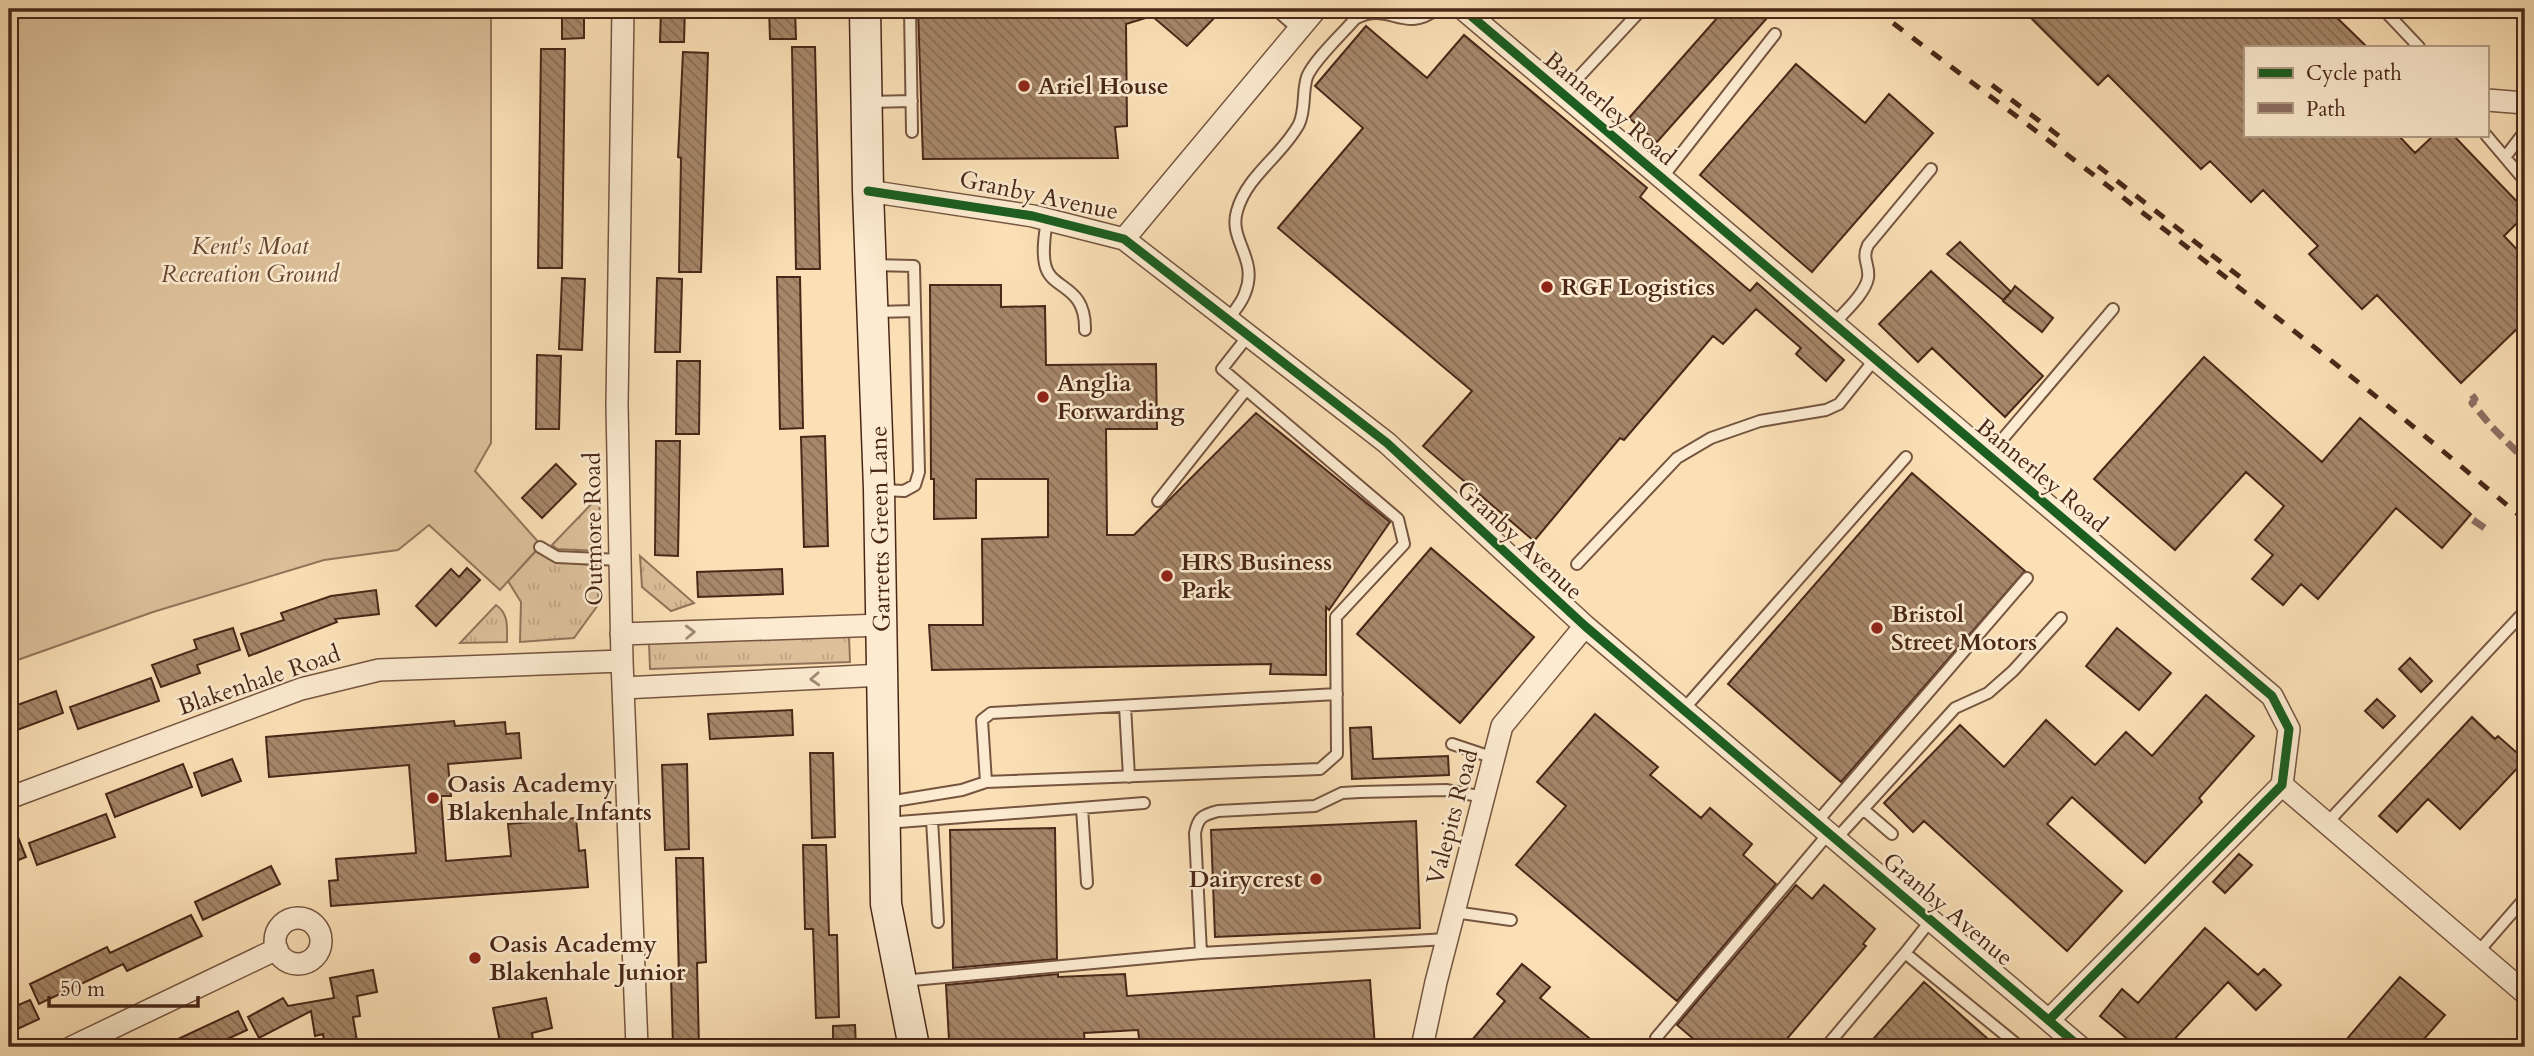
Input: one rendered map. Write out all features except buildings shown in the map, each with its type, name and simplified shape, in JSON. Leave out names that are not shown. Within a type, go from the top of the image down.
[{"type":"street","name":"Outmore Road","points":[[623,9],[617,405],[621,634],[638,1047]]},
{"type":"street","name":"Garretts Green Lane","points":[[865,9],[868,191],[879,489],[886,904],[914,1047]]},
{"type":"street","points":[[1124,239],[1316,9]]},
{"type":"street","name":"Bannerley Road","points":[[1463,9],[2273,696],[2290,729],[2282,785]]},
{"type":"street","points":[[2488,100],[2525,103]]},
{"type":"street","name":"Granby Avenue","points":[[868,191],[1047,220],[1124,239],[1387,443],[1585,626],[2049,1020],[2070,1044]]},
{"type":"street","points":[[621,634],[882,625]]},
{"type":"street","name":"Valepits Road","points":[[1422,1047],[1502,726],[1585,626]]},
{"type":"street","name":"Blakenhale Road","points":[[9,798],[262,703],[337,679],[379,670],[622,661]]},
{"type":"street","points":[[623,688],[883,675]]},
{"type":"street","points":[[2049,1020],[2282,785],[2525,993]]},
{"type":"street","points":[[72,1047],[277,949]]},
{"type":"lane","points":[[910,9],[912,132]]},
{"type":"lane","points":[[1275,9],[1298,29]]},
{"type":"lane","points":[[1228,320],[1245,295],[1249,278],[1248,260],[1235,228],[1236,213],[1244,192],[1290,138],[1300,122],[1308,74],[1355,19],[1364,13],[1391,13],[1409,19],[1423,18],[1437,9]]},
{"type":"lane","points":[[1563,94],[1642,9]]},
{"type":"lane","points":[[2382,9],[2417,46]]},
{"type":"lane","points":[[1662,178],[1775,34]]},
{"type":"lane","points":[[867,103],[912,101]]},
{"type":"lane","points":[[2505,156],[2525,131]]},
{"type":"lane","points":[[2487,136],[2525,181]]},
{"type":"lane","points":[[1834,324],[1868,279],[1864,254],[1868,245],[1931,169]]},
{"type":"lane","points":[[1047,220],[1045,265],[1052,277],[1072,292],[1083,306],[1086,330]]},
{"type":"lane","points":[[871,265],[914,266],[919,472],[915,485],[904,491],[879,489]]},
{"type":"lane","points":[[1989,455],[2113,309]]},
{"type":"lane","points":[[873,313],[915,311]]},
{"type":"lane","points":[[886,813],[986,782],[1320,769],[1337,754],[1336,617],[1404,544],[1398,519],[1222,369],[1248,336]]},
{"type":"lane","points":[[1577,564],[1677,458],[1711,438],[1760,421],[1826,410],[1839,404],[1875,359]]},
{"type":"lane","points":[[1158,501],[1246,390]]},
{"type":"lane","points":[[1683,710],[1906,457]]},
{"type":"lane","points":[[540,547],[557,557],[620,560]]},
{"type":"lane","points":[[1656,1038],[1827,832],[2027,578]]},
{"type":"lane","points":[[2327,823],[2525,611]]},
{"type":"lane","points":[[1827,832],[1863,809],[1955,708],[1988,693],[2013,671],[2061,618]]},
{"type":"lane","points":[[986,782],[982,720],[991,713],[1337,694]]},
{"type":"lane","points":[[1125,706],[1129,777]]},
{"type":"lane","points":[[1452,744],[1494,758]]},
{"type":"lane","points":[[1201,953],[1195,833],[1197,822],[1203,815],[1218,811],[1315,806],[1342,793],[1446,790],[1484,797]]},
{"type":"lane","points":[[886,813],[932,820],[1144,803]]},
{"type":"lane","points":[[1082,808],[1087,883]]},
{"type":"lane","points":[[1863,809],[1892,834]]},
{"type":"lane","points":[[932,820],[937,922]]},
{"type":"lane","points":[[2478,952],[2525,898]]},
{"type":"lane","points":[[1454,912],[1511,920]]},
{"type":"lane","points":[[1826,1047],[1931,920]]},
{"type":"lane","points":[[902,981],[1201,953],[1447,939]]},
{"type":"lane","points":[[1905,953],[2020,1047]]},
{"type":"green space","name":"Kent's Moat Recreation Ground","points":[[9,9],[491,9],[491,443],[475,471],[541,545],[500,590],[429,525],[398,550],[324,560],[153,612],[9,663]]},
{"type":"green space","points":[[600,495],[598,551],[557,549],[552,545]]},
{"type":"green space","points":[[537,550],[559,561],[599,565],[598,605],[574,638],[520,642],[521,602],[508,581]]},
{"type":"green space","points":[[640,556],[694,603],[671,611],[642,587]]},
{"type":"green space","points":[[496,605],[505,617],[507,642],[460,643]]},
{"type":"green space","points":[[849,636],[850,662],[650,669],[649,643]]},
{"type":"railway","points":[[1874,9],[2269,311],[2525,520]]},
{"type":"railway","points":[[1992,85],[2059,136]]},
{"type":"railway","points":[[2098,166],[2249,284]]},
{"type":"marked path","points":[[2472,395],[2475,399],[2472,403],[2525,460]]},
{"type":"marked path","points":[[2473,520],[2486,529]]},
{"type":"cycle path","points":[[1463,9],[2272,696],[2289,729],[2282,785],[2049,1020]]},
{"type":"cycle path","points":[[868,191],[1033,216],[1124,239],[1387,443],[1585,626],[2080,1047]]},
{"type":"place","name":"Ariel House","points":[[1024,86]]},
{"type":"place","name":"RGF Logistics","points":[[1547,287]]},
{"type":"place","name":"Anglia Forwarding","points":[[1043,397]]},
{"type":"place","name":"HRS Business Park","points":[[1167,576]]},
{"type":"place","name":"Bristol Street Motors","points":[[1877,628]]},
{"type":"place","name":"Oasis Academy Blakenhale Infants","points":[[433,798]]},
{"type":"place","name":"Dairycrest","points":[[1316,879]]},
{"type":"place","name":"Oasis Academy Blakenhale Junior","points":[[475,958]]}]
